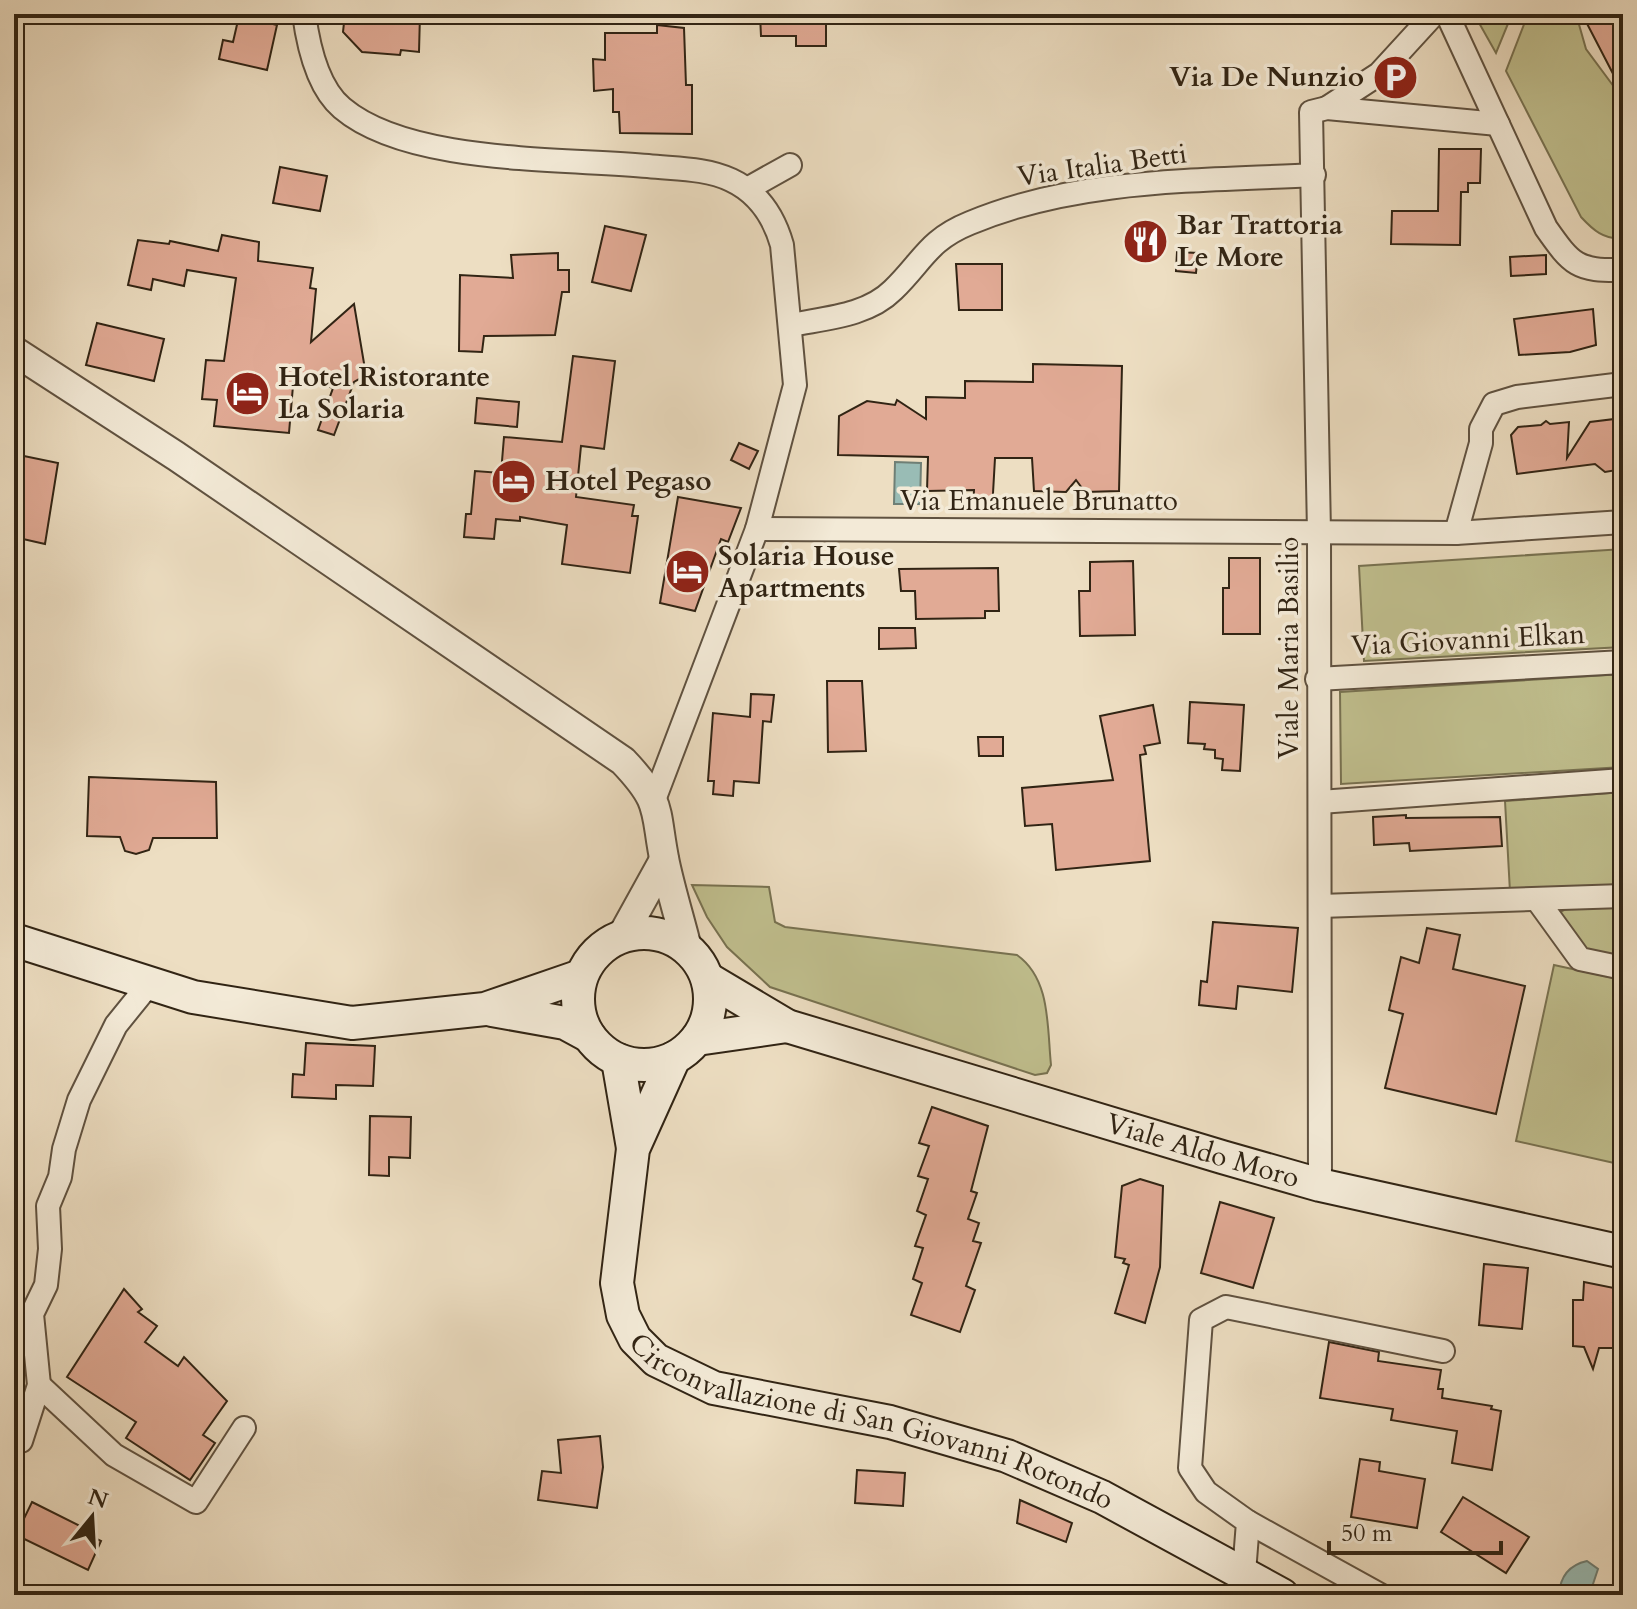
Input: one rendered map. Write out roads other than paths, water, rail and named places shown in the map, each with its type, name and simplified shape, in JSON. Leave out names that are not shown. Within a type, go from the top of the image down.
[{"type":"main road","points":[[485,1009],[565,1023],[589,1036],[618,1060],[647,1065],[686,1048],[707,1020],[711,1000],[708,979],[699,962],[687,948],[667,937],[644,932],[622,936],[604,945],[590,959],[581,976],[577,997],[580,1017],[589,1036]]},
{"type":"main road","points":[[14,940],[193,997],[352,1023],[485,1009],[581,976]]},
{"type":"main road","name":"Viale Aldo Moro","points":[[708,979],[787,1026],[1320,1185],[1623,1252]]},
{"type":"main road","name":"Viale Aldo Moro","points":[[686,1048],[787,1026]]},
{"type":"main road","name":"Circonvallazione di San Giovanni Rotondo","points":[[633,1149],[686,1048]]},
{"type":"main road","name":"Circonvallazione di San Giovanni Rotondo","points":[[618,1060],[633,1149],[617,1283],[623,1315],[635,1339],[656,1360],[714,1388],[890,1422],[1007,1456],[1102,1497],[1282,1595]]},
{"type":"street","points":[[304,14],[309,54],[340,106],[379,132],[444,151],[719,175],[747,189],[760,201],[777,229],[791,325],[795,385],[757,529],[654,800]]},
{"type":"street","points":[[1319,110],[1379,74],[1428,25],[1434,14]]},
{"type":"street","points":[[1447,14],[1546,228],[1566,256],[1590,271],[1623,270]]},
{"type":"street","points":[[1319,110],[1498,124]]},
{"type":"street","name":"Viale Maria Basilio","points":[[1319,110],[1314,175],[1319,533],[1320,1185]]},
{"type":"street","points":[[747,189],[790,165]]},
{"type":"street","name":"Via Italia Betti","points":[[791,325],[858,312],[892,292],[935,241],[969,223],[1035,200],[1143,184],[1314,175]]},
{"type":"street","points":[[14,351],[85,394],[623,761],[654,800],[662,829],[664,860],[687,948]]},
{"type":"street","points":[[1456,533],[1481,443],[1481,429],[1494,404],[1517,397],[1623,384]]},
{"type":"street","name":"Via Emanuele Brunatto","points":[[757,529],[1456,533],[1623,522]]},
{"type":"street","name":"Via Giovanni Elkan","points":[[1317,679],[1623,662]]},
{"type":"street","points":[[1320,802],[1623,780]]},
{"type":"street","points":[[622,936],[664,860]]},
{"type":"street","points":[[1320,906],[1623,896]]},
{"type":"street","points":[[1538,901],[1580,959],[1623,968]]},
{"type":"street","points":[[21,1441],[39,1385],[32,1314],[46,1285],[50,1249],[48,1206],[60,1177],[64,1149],[79,1100],[116,1025],[150,983]]},
{"type":"street","points":[[1380,1595],[1248,1522],[1206,1492],[1190,1468],[1201,1320],[1226,1307],[1443,1351]]},
{"type":"street","points":[[39,1385],[114,1455],[196,1502],[244,1428]]},
{"type":"street","points":[[1244,1573],[1248,1522]]},
{"type":"water","points":[[895,462],[921,463],[920,504],[894,504]]},
{"type":"water","points":[[1587,1561],[1598,1569],[1592,1587],[1578,1587],[1575,1595],[1559,1595],[1567,1572]]},
{"type":"place","name":"Via De Nunzio","points":[[1395,77]]},
{"type":"place","name":"Bar Trattoria Le More","points":[[1146,241]]},
{"type":"place","name":"Hotel Ristorante La Solaria","points":[[247,393]]},
{"type":"place","name":"Hotel Pegaso","points":[[514,481]]},
{"type":"place","name":"Solaria House Apartments","points":[[687,572]]}]
